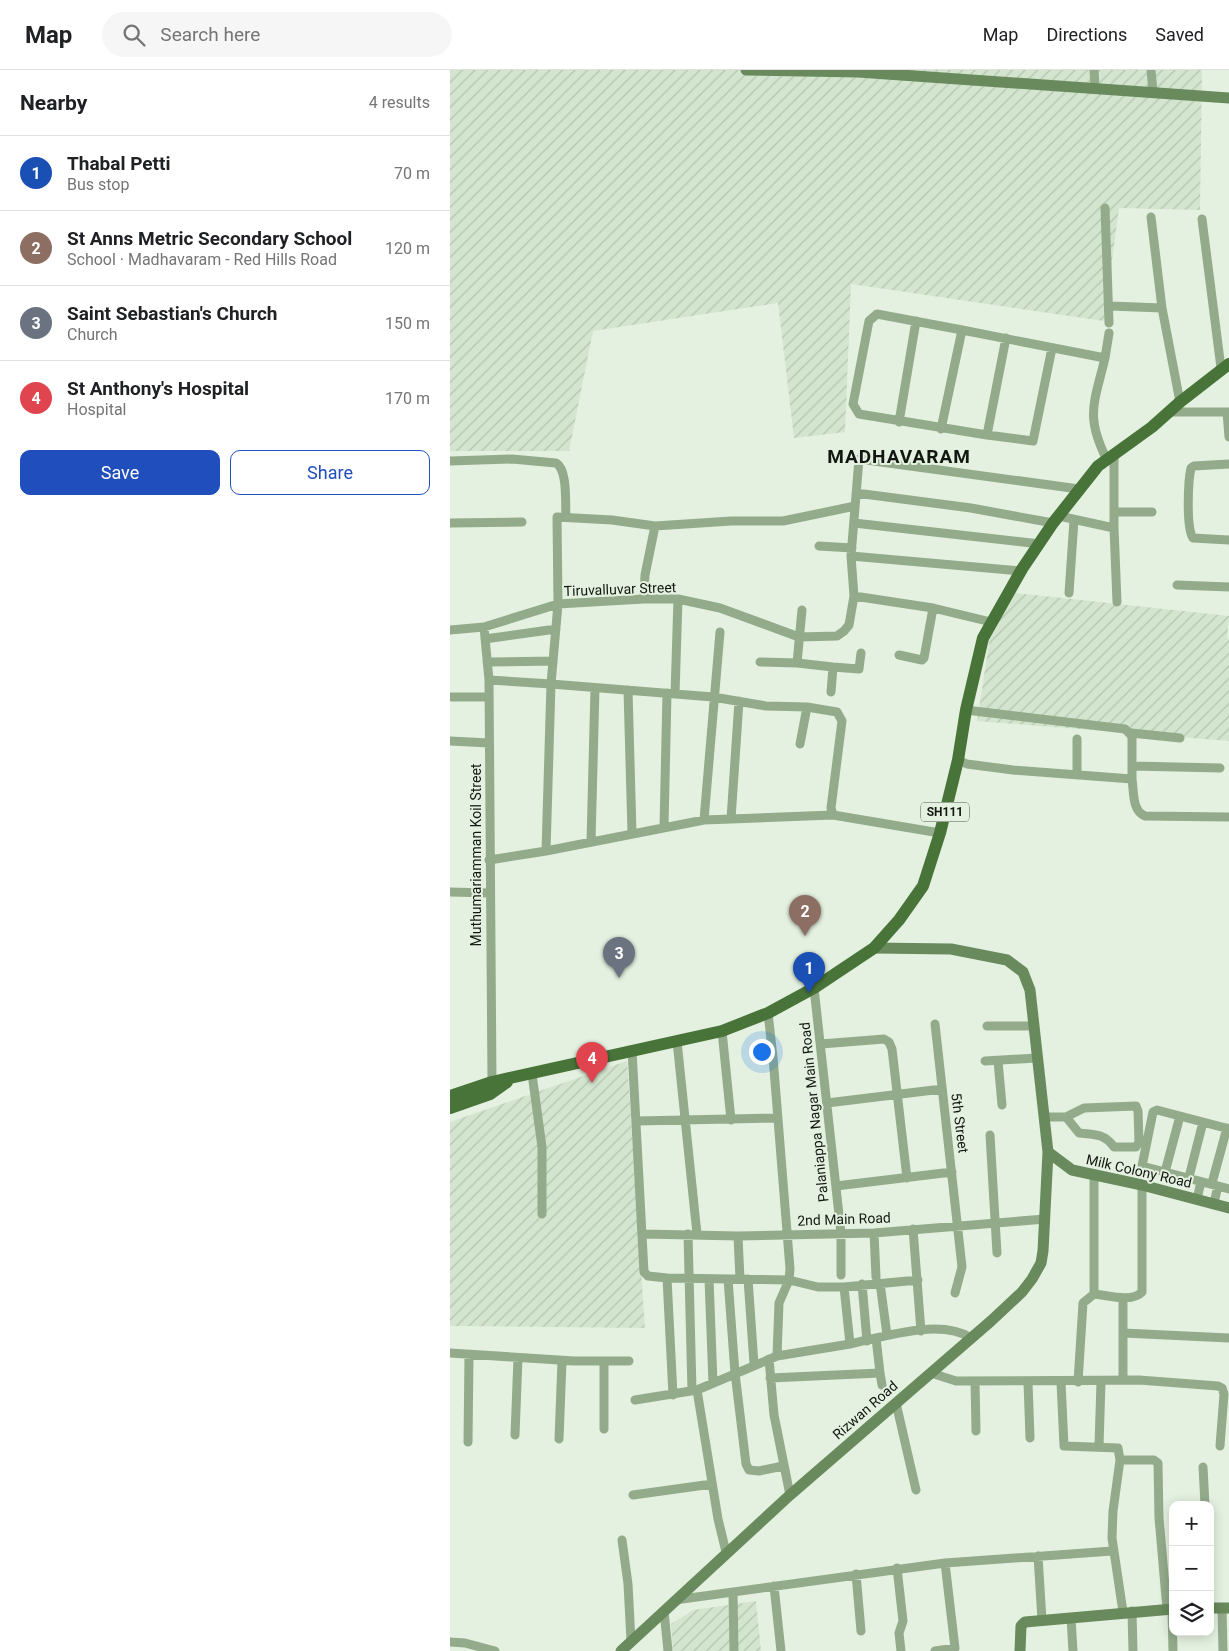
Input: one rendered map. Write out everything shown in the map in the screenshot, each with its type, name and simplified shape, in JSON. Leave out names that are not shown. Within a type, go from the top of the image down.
[{"type":"main road","name":"SH111","points":[[450,1096],[492,1082],[722,1031],[768,1013],[814,988],[874,948],[899,920],[923,886],[940,833],[958,760],[966,710],[983,638],[991,622],[1056,520],[1078,488],[1098,466],[1170,412],[1225,366]]},
{"type":"main road","name":"SH111","points":[[450,1108],[490,1094],[514,1078]]},
{"type":"street","points":[[746,70],[858,72],[1229,98]]},
{"type":"street","points":[[1094,70],[1095,88]]},
{"type":"street","points":[[1151,70],[1153,92]]},
{"type":"street","points":[[1105,208],[1110,306],[1109,323]]},
{"type":"street","points":[[1151,217],[1162,308],[1180,402]]},
{"type":"street","points":[[1202,219],[1225,366]]},
{"type":"street","points":[[1110,306],[1162,308]]},
{"type":"street","points":[[1052,348],[1033,441],[941,429],[859,414],[853,404],[869,321],[872,316],[877,314],[1104,358]]},
{"type":"street","points":[[899,422],[916,321]]},
{"type":"street","points":[[941,429],[962,330]]},
{"type":"street","points":[[1109,333],[1092,421],[1097,440],[1111,458],[1117,602]]},
{"type":"street","points":[[987,435],[1006,338]]},
{"type":"street","points":[[1170,412],[1228,412],[1229,437]]},
{"type":"street","points":[[450,461],[512,459],[556,463],[563,469],[564,474],[566,516]]},
{"type":"street","points":[[991,622],[933,608],[854,596],[852,552],[859,459],[1078,488]]},
{"type":"street","points":[[1229,464],[1194,466],[1191,468],[1189,515],[1190,531],[1193,538],[1229,540]]},
{"type":"street","points":[[856,493],[1056,520],[1074,520],[1114,528]]},
{"type":"street","points":[[546,851],[551,684],[558,604],[557,517],[612,520],[655,526],[731,521],[783,521],[855,506]]},
{"type":"street","points":[[1114,512],[1152,512]]},
{"type":"street","points":[[1069,592],[1074,520]]},
{"type":"street","points":[[450,524],[522,522]]},
{"type":"street","points":[[854,523],[1040,544]]},
{"type":"street","points":[[644,599],[645,575],[655,526]]},
{"type":"street","points":[[820,546],[852,552],[1022,571]]},
{"type":"street","points":[[1177,585],[1229,584]]},
{"type":"street","name":"Tiruvalluvar Street","points":[[450,630],[484,627],[558,604],[678,599],[720,608],[800,636],[837,636],[849,625],[854,596]]},
{"type":"street","points":[[664,827],[678,599]]},
{"type":"street","points":[[899,655],[922,660],[924,658],[933,608]]},
{"type":"street","points":[[797,663],[802,610]]},
{"type":"street","name":"Muthumariamman Koil Street","points":[[484,627],[489,680],[489,893],[492,1082]]},
{"type":"street","points":[[485,638],[556,629]]},
{"type":"street","points":[[704,820],[720,632]]},
{"type":"street","points":[[760,662],[797,663],[859,669],[861,653]]},
{"type":"street","points":[[487,662],[553,661]]},
{"type":"street","points":[[831,692],[833,667]]},
{"type":"street","points":[[489,680],[713,697],[766,706],[807,707],[834,711],[840,714],[842,721],[831,808],[833,815]]},
{"type":"street","points":[[591,842],[595,688]]},
{"type":"street","points":[[628,690],[632,833]]},
{"type":"street","points":[[450,697],[489,697]]},
{"type":"street","points":[[731,819],[739,701]]},
{"type":"street","points":[[800,744],[807,707]]},
{"type":"street","points":[[966,710],[1120,728],[1131,733],[1180,738]]},
{"type":"street","points":[[1131,733],[1132,779],[1136,808],[1140,814],[1145,816],[1229,817]]},
{"type":"street","points":[[1076,775],[1077,739]]},
{"type":"street","points":[[451,741],[489,743]]},
{"type":"street","points":[[958,760],[967,764],[1005,769],[1132,779]]},
{"type":"street","points":[[1132,766],[1220,768]]},
{"type":"street","points":[[489,860],[546,851],[704,820],[833,815],[940,833]]},
{"type":"street","points":[[450,892],[489,893]]},
{"type":"street","name":"Rizwan Road","points":[[621,1651],[726,1552],[1022,1292],[1037,1271],[1043,1251],[1048,1152],[1028,983],[1022,972],[1014,964],[951,949],[874,948]]},
{"type":"street","name":"Palaniappa Nagar Main Road","points":[[814,988],[841,1233],[841,1274]]},
{"type":"street","points":[[768,1013],[778,1118],[789,1280],[779,1303],[770,1378],[774,1415],[790,1495]]},
{"type":"street","name":"5th Street","points":[[935,1024],[962,1272],[955,1294]]},
{"type":"street","points":[[987,1026],[1034,1026]]},
{"type":"street","points":[[722,1031],[732,1120]]},
{"type":"street","points":[[821,1044],[884,1039],[889,1042],[907,1178]]},
{"type":"street","points":[[677,1041],[685,1121],[692,1234],[689,1278],[695,1391],[726,1552]]},
{"type":"street","points":[[632,1050],[645,1274],[667,1278],[789,1280],[814,1286],[844,1287],[878,1280],[918,1280]]},
{"type":"street","points":[[984,1061],[1037,1058]]},
{"type":"street","points":[[998,1061],[1002,1105]]},
{"type":"street","points":[[532,1074],[542,1147],[542,1214]]},
{"type":"street","points":[[827,1103],[942,1089]]},
{"type":"street","points":[[1044,1117],[1066,1117],[1084,1108],[1136,1106],[1140,1142],[1136,1147],[1114,1147],[1108,1139],[1097,1134],[1079,1133],[1066,1117]]},
{"type":"street","points":[[1214,1203],[1215,1184],[1228,1128],[1157,1110],[1153,1112],[1142,1166],[1189,1177],[1201,1182],[1215,1184],[1229,1188]]},
{"type":"street","points":[[1165,1172],[1180,1116]]},
{"type":"street","points":[[637,1121],[778,1118]]},
{"type":"street","points":[[1189,1177],[1203,1122]]},
{"type":"street","points":[[990,1135],[997,1253]]},
{"type":"street","name":"Milk Colony Road","points":[[1048,1152],[1072,1170],[1142,1185],[1229,1208]]},
{"type":"street","points":[[836,1186],[952,1172]]},
{"type":"street","points":[[1078,1382],[1084,1303],[1094,1294],[1094,1176]]},
{"type":"street","points":[[1197,1199],[1201,1182]]},
{"type":"street","points":[[1094,1294],[1123,1298],[1137,1296],[1142,1292],[1142,1185]]},
{"type":"street","name":"2nd Main Road","points":[[643,1234],[738,1236],[874,1232],[1045,1219]]},
{"type":"street","points":[[913,1229],[921,1331]]},
{"type":"street","points":[[874,1232],[878,1280],[887,1335]]},
{"type":"street","points":[[738,1236],[754,1364]]},
{"type":"street","points":[[667,1278],[673,1395]]},
{"type":"street","points":[[709,1278],[713,1383]]},
{"type":"street","points":[[728,1279],[735,1373],[747,1468],[759,1472],[783,1466]]},
{"type":"street","points":[[862,1284],[867,1341]]},
{"type":"street","points":[[844,1287],[850,1344]]},
{"type":"street","points":[[1122,1380],[1123,1298]]},
{"type":"street","points":[[635,1400],[695,1391],[754,1364],[773,1358],[867,1341],[887,1335],[951,1329],[961,1331],[971,1338]]},
{"type":"street","points":[[1123,1333],[1229,1338]]},
{"type":"street","points":[[876,1338],[882,1385]]},
{"type":"street","points":[[450,1353],[604,1362],[629,1361]]},
{"type":"street","points":[[468,1442],[469,1355]]},
{"type":"street","points":[[514,1435],[518,1358]]},
{"type":"street","points":[[559,1440],[562,1360]]},
{"type":"street","points":[[604,1362],[604,1429]]},
{"type":"street","points":[[770,1378],[880,1373]]},
{"type":"street","points":[[931,1373],[948,1380],[1101,1382],[1122,1380],[1221,1386],[1224,1394],[1220,1446]]},
{"type":"street","points":[[975,1381],[976,1431]]},
{"type":"street","points":[[1028,1382],[1030,1438]]},
{"type":"street","points":[[1061,1382],[1062,1444],[1065,1446],[1118,1448],[1120,1460],[1113,1510],[1112,1551],[1127,1612],[1133,1651]]},
{"type":"street","points":[[1099,1446],[1101,1382]]},
{"type":"street","points":[[896,1403],[916,1490]]},
{"type":"street","points":[[1120,1460],[1154,1460],[1158,1463],[1159,1518],[1169,1601]]},
{"type":"street","points":[[1203,1467],[1204,1501]]},
{"type":"street","points":[[633,1495],[712,1484]]},
{"type":"street","points":[[622,1540],[628,1584],[631,1642]]},
{"type":"street","points":[[673,1601],[897,1568],[1112,1551]]},
{"type":"street","points":[[1038,1556],[1042,1620]]},
{"type":"street","points":[[935,1651],[956,1649],[945,1563]]},
{"type":"street","points":[[897,1568],[902,1622],[899,1633],[901,1651]]},
{"type":"street","points":[[856,1574],[861,1630]]},
{"type":"street","points":[[774,1586],[781,1651]]},
{"type":"street","points":[[733,1592],[734,1651]]},
{"type":"street","points":[[1223,1651],[1226,1608]]},
{"type":"street","points":[[1020,1651],[1021,1624],[1042,1620],[1169,1609]]},
{"type":"street","points":[[664,1611],[668,1651]]},
{"type":"street","points":[[1071,1618],[1073,1651]]},
{"type":"street","points":[[1172,1636],[1173,1651]]},
{"type":"street","points":[[450,1642],[495,1651]]},
{"type":"shaded area","points":[[450,70],[1202,70],[1200,210],[1119,208],[1104,321],[851,284],[845,432],[794,438],[778,303],[593,331],[569,451],[450,451]]},
{"type":"shaded area","points":[[1015,593],[1229,616],[1227,638],[1229,639],[1229,741],[977,721],[990,637]]},
{"type":"shaded area","points":[[627,1061],[645,1328],[450,1326],[450,1122]]},
{"type":"shaded area","points":[[756,1601],[761,1651],[673,1651],[671,1624],[693,1610]]},
{"type":"place","name":"St Anns Metric Secondary School","points":[[805,936]]},
{"type":"place","name":"Saint Sebastian's Church","points":[[619,978]]},
{"type":"place","name":"Thabal Petti","points":[[809,993]]},
{"type":"place","name":"St Anthony's Hospital","points":[[592,1083]]},
{"type":"district","name":"MADHAVARAM","points":[[899,456]]}]
